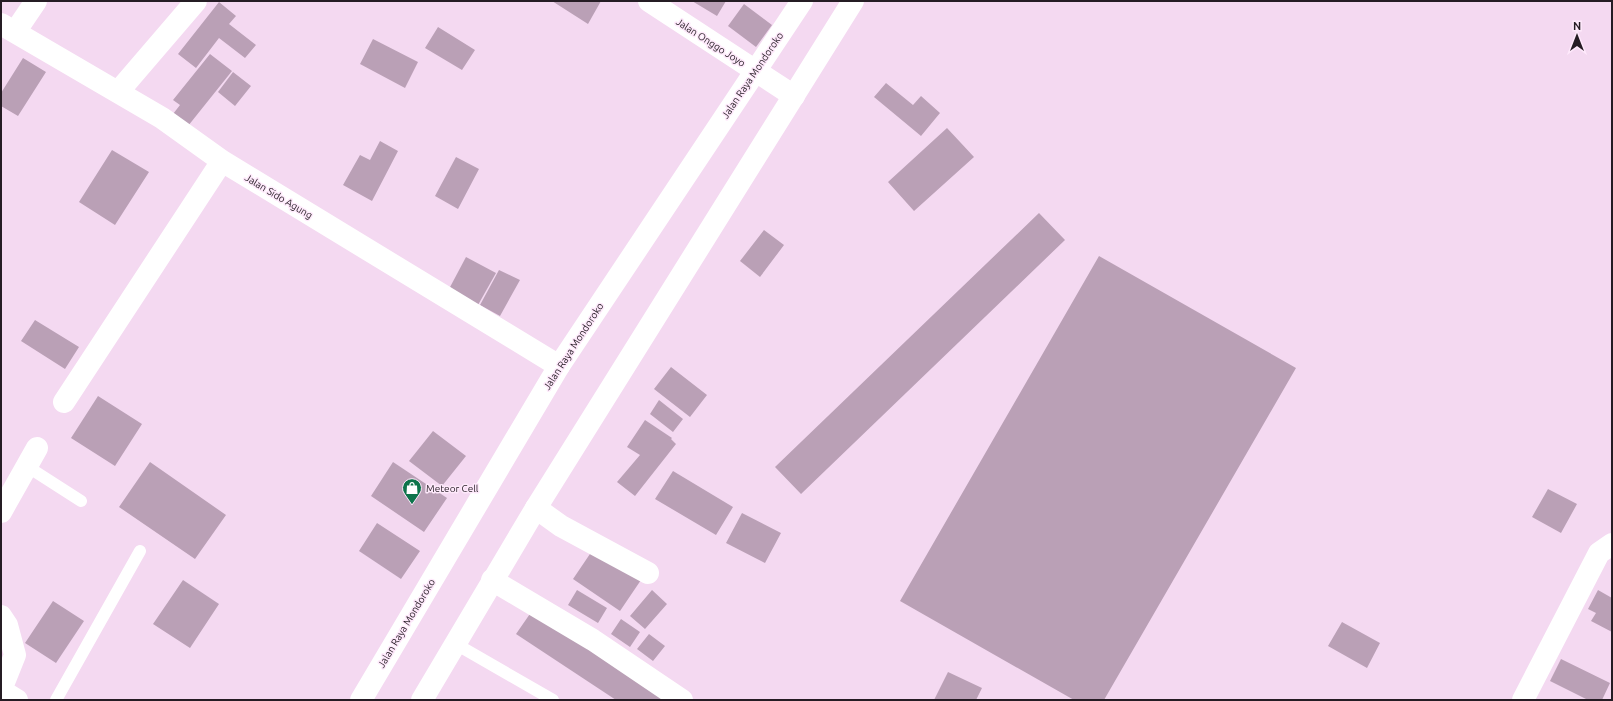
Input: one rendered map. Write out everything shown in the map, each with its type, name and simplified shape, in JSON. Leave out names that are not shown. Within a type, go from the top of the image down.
[{"type":"main road","points":[[8,28],[36,1]]},
{"type":"main road","points":[[118,92],[196,1]]},
{"type":"main road","name":"Jalan Onggo Joyo","points":[[649,1],[755,72],[794,96]]},
{"type":"main road","name":"Jalan Raya Mondoroko","points":[[361,700],[559,366],[802,1]]},
{"type":"main road","points":[[422,700],[454,643],[536,508],[853,1]]},
{"type":"main road","name":"Jalan Sido Agung","points":[[8,28],[162,118],[222,161],[559,366]]},
{"type":"main road","points":[[64,402],[222,161]]},
{"type":"main road","points":[[1,512],[33,457]]},
{"type":"main road","points":[[536,508],[561,526],[648,573]]},
{"type":"main road","points":[[1523,700],[1599,553],[1612,544]]},
{"type":"main road","points":[[492,580],[593,640],[682,700]]},
{"type":"main road","points":[[1,616],[7,626],[15,655],[1,690],[17,700]]},
{"type":"lane","points":[[33,457],[81,501]]},
{"type":"lane","points":[[56,700],[140,551]]},
{"type":"lane","points":[[454,643],[553,700]]},
{"type":"building","points":[[552,1],[601,1],[588,24]]},
{"type":"building","points":[[692,1],[726,1],[717,16]]},
{"type":"building","points":[[219,2],[236,16],[229,24],[256,45],[245,58],[219,38],[196,68],[178,54]]},
{"type":"building","points":[[744,4],[772,25],[756,47],[728,26]]},
{"type":"building","points":[[438,27],[475,50],[462,70],[425,48]]},
{"type":"building","points":[[373,39],[418,62],[405,88],[360,64]]},
{"type":"building","points":[[210,54],[232,71],[188,126],[173,114],[180,105],[173,100]]},
{"type":"building","points":[[23,58],[46,72],[18,116],[1,106],[1,93]]},
{"type":"building","points":[[233,72],[251,86],[235,106],[218,92]]},
{"type":"building","points":[[886,83],[913,105],[921,96],[940,113],[921,136],[874,97]]},
{"type":"building","points":[[947,128],[974,157],[914,211],[888,182]]},
{"type":"building","points":[[380,141],[398,151],[372,201],[343,185],[360,155],[370,160]]},
{"type":"building","points":[[112,150],[149,172],[115,225],[79,202]]},
{"type":"building","points":[[456,157],[479,169],[458,209],[435,196]]},
{"type":"building","points":[[1039,213],[1065,240],[801,494],[775,467]]},
{"type":"building","points":[[764,230],[784,245],[760,277],[740,261]]},
{"type":"building","points":[[1099,256],[1296,368],[1104,700],[1074,700],[900,601]]},
{"type":"building","points":[[466,257],[496,273],[478,305],[449,289]]},
{"type":"building","points":[[499,270],[520,280],[500,316],[480,305]]},
{"type":"building","points":[[35,320],[79,347],[65,369],[21,341]]},
{"type":"building","points":[[671,367],[707,395],[690,417],[654,389]]},
{"type":"building","points":[[98,396],[142,424],[115,466],[71,438]]},
{"type":"building","points":[[659,400],[683,419],[673,432],[650,414]]},
{"type":"building","points":[[645,420],[672,438],[671,439],[676,444],[635,496],[617,482],[640,455],[627,447]]},
{"type":"building","points":[[433,431],[466,456],[442,486],[409,461]]},
{"type":"building","points":[[150,462],[226,515],[195,559],[119,507]]},
{"type":"building","points":[[393,462],[447,498],[424,532],[371,496]]},
{"type":"building","points":[[673,471],[733,507],[716,535],[655,499]]},
{"type":"building","points":[[1548,489],[1577,504],[1561,533],[1532,517]]},
{"type":"building","points":[[742,513],[781,533],[765,563],[726,543]]},
{"type":"building","points":[[377,523],[420,551],[401,579],[359,551]]},
{"type":"building","points":[[594,548],[641,580],[620,611],[573,579]]},
{"type":"building","points":[[183,580],[219,604],[190,648],[153,624]]},
{"type":"building","points":[[577,590],[607,608],[598,623],[568,605]]},
{"type":"building","points":[[652,590],[667,604],[645,629],[630,616]]},
{"type":"building","points":[[1598,590],[1612,598],[1612,632],[1591,621],[1596,613],[1588,609]]},
{"type":"building","points":[[53,601],[84,621],[56,663],[25,643]]},
{"type":"building","points":[[534,608],[673,700],[616,700],[516,634]]},
{"type":"building","points":[[621,619],[640,632],[630,647],[611,634]]},
{"type":"building","points":[[1342,622],[1380,643],[1367,668],[1328,646]]},
{"type":"building","points":[[649,634],[665,646],[653,661],[637,649]]},
{"type":"building","points":[[1561,659],[1610,683],[1602,700],[1588,700],[1550,681]]},
{"type":"building","points":[[948,672],[982,688],[976,700],[934,700]]},
{"type":"place","name":"Meteor Cell","points":[[412,505]]}]
